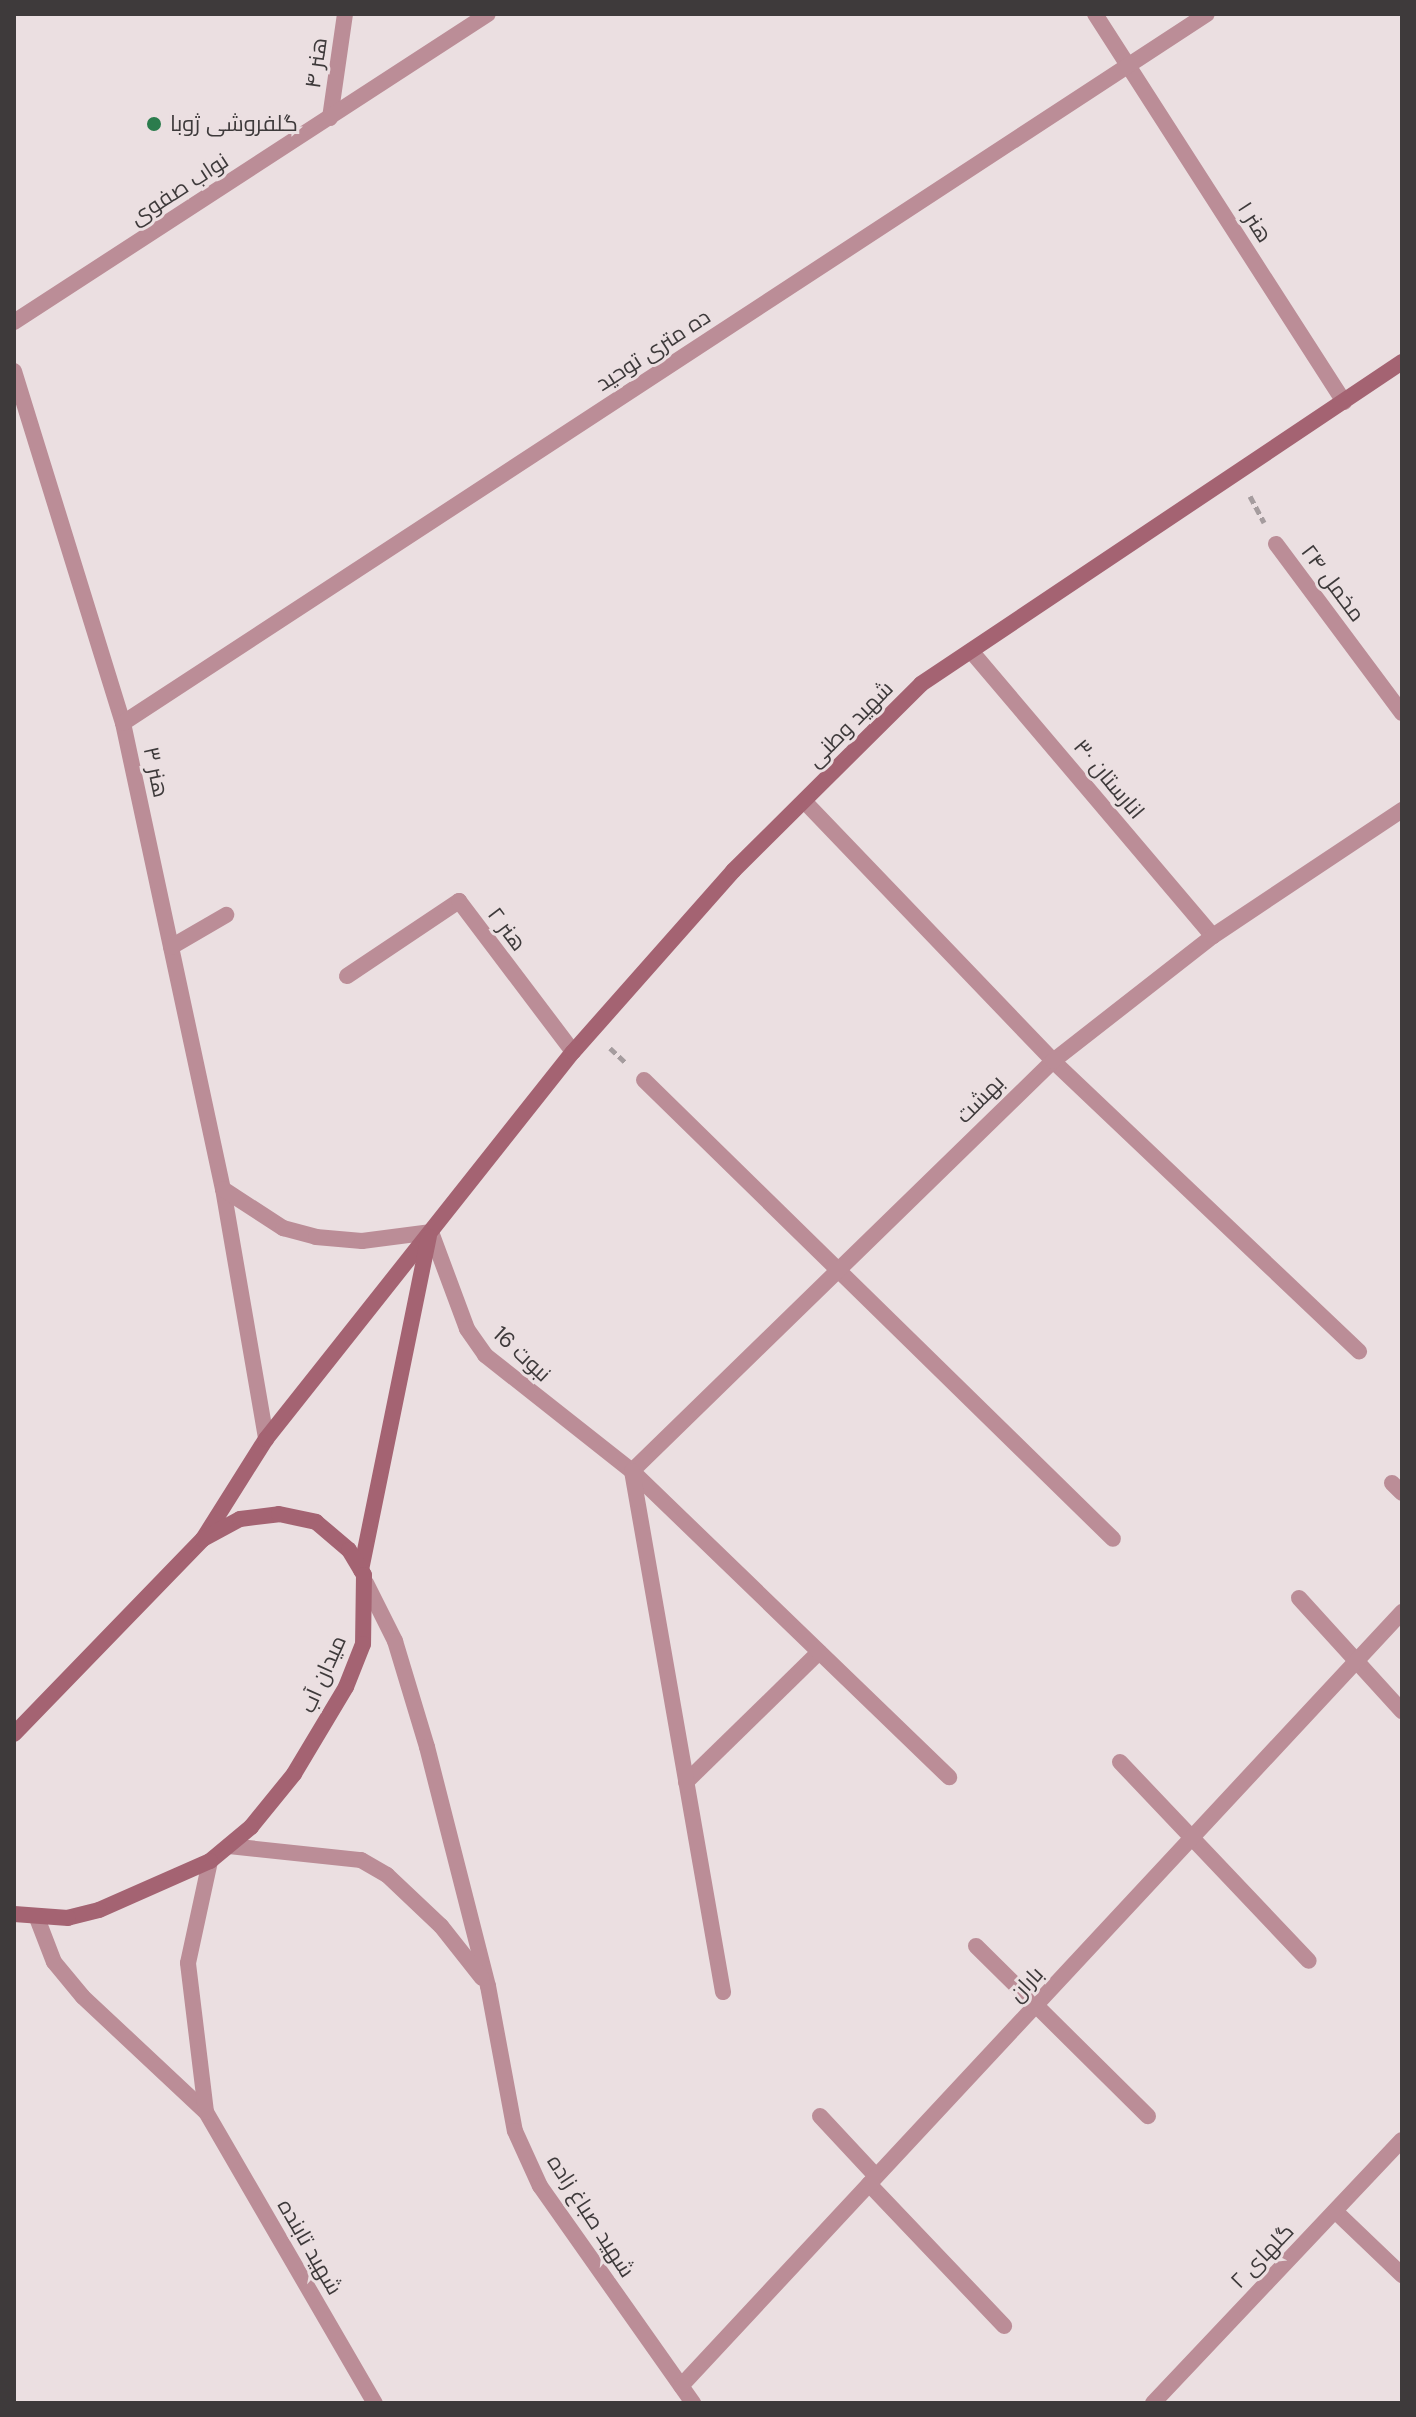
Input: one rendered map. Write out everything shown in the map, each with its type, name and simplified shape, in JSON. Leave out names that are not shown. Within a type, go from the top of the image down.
[{"type":"main road","name":"شهید وطنی","points":[[203,1539],[266,1439],[573,1052],[733,871],[921,684],[1402,362]]},
{"type":"main road","name":"میدان آب","points":[[23,1918],[99,1910],[210,1861],[229,1846],[294,1774],[346,1687],[363,1644],[364,1576],[431,1232]]},
{"type":"main road","points":[[14,1734],[203,1539],[240,1519],[279,1514],[316,1522],[349,1550],[364,1576]]},
{"type":"street","name":"هنر ۴","points":[[330,118],[345,14]]},
{"type":"street","name":"نواب صفوی","points":[[14,322],[488,14]]},
{"type":"street","name":"هنر ۱","points":[[1095,14],[1344,402]]},
{"type":"street","name":"ده متری توحید","points":[[123,723],[1207,14]]},
{"type":"street","name":"هنر ۳","points":[[14,371],[123,723],[223,1189],[266,1439]]},
{"type":"street","name":"مخمل ۲۴","points":[[1276,544],[1402,713]]},
{"type":"street","name":"انارستان ۳۰","points":[[971,651],[1213,936]]},
{"type":"street","points":[[804,801],[1053,1061],[1359,1351]]},
{"type":"street","name":"بهشت","points":[[632,1471],[1053,1061],[1213,936],[1402,810]]},
{"type":"street","name":"هنر ۲","points":[[347,976],[459,901],[573,1052]]},
{"type":"street","points":[[171,947],[226,915]]},
{"type":"street","points":[[644,1080],[1113,1539]]},
{"type":"street","points":[[223,1189],[283,1228],[316,1237],[362,1241],[431,1232]]},
{"type":"street","name":"نبوت 16","points":[[431,1232],[467,1329],[485,1355],[632,1471],[949,1777]]},
{"type":"street","points":[[632,1471],[723,1992]]},
{"type":"street","name":"شهید صباغ زاده","points":[[364,1576],[400,1656],[488,1986],[515,2131],[540,2186],[693,2403]]},
{"type":"street","points":[[1299,1598],[1402,1711]]},
{"type":"street","name":"باران","points":[[681,2386],[1402,1612]]},
{"type":"street","points":[[686,1782],[819,1652]]},
{"type":"street","points":[[1120,1762],[1309,1961]]},
{"type":"street","points":[[229,1846],[361,1860],[387,1875],[441,1926],[488,1986]]},
{"type":"street","points":[[206,2112],[188,1963],[210,1861]]},
{"type":"street","points":[[23,1918],[83,1997],[206,2112]]},
{"type":"street","points":[[976,1946],[1033,2008],[1148,2116]]},
{"type":"street","name":"شهید تابنده","points":[[206,2112],[375,2403]]},
{"type":"street","points":[[820,2116],[1004,2326]]},
{"type":"street","name":"گلهای ۲","points":[[1153,2403],[1402,2140]]},
{"type":"street","points":[[1335,2211],[1402,2275]]},
{"type":"path","name":"مخمل ۲۴","points":[[1238,474],[1276,544]]},
{"type":"path","points":[[591,1031],[644,1080]]},
{"type":"place","name":"گلفروشی ژوبا","points":[[154,124]]}]
